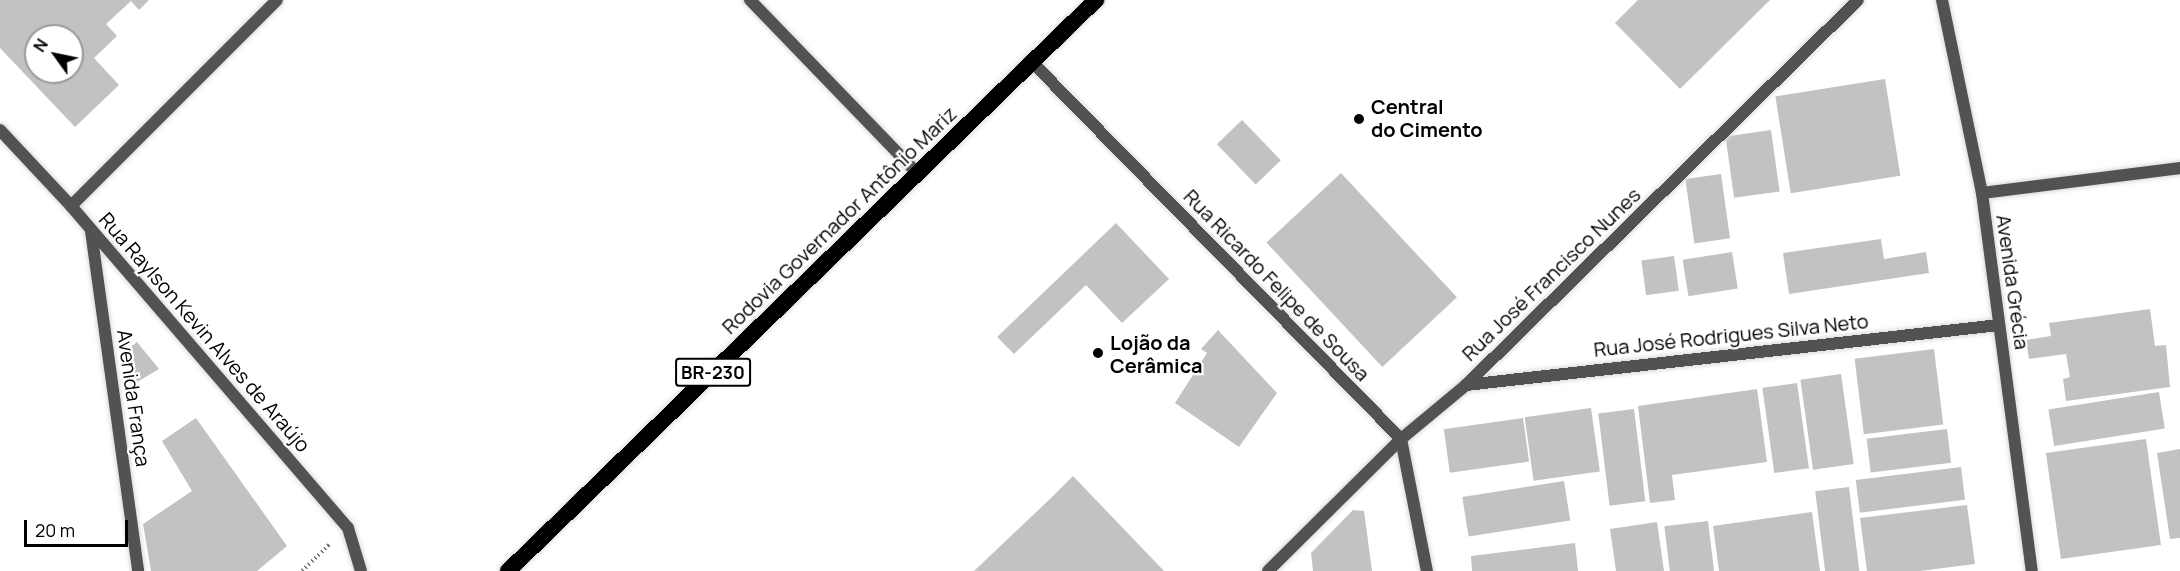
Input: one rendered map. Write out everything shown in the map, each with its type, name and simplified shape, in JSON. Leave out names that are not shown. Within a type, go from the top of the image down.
[{"type":"highway","name":"Rodovia Governador Antônio Mariz","points":[[508,571],[1096,0]]},
{"type":"street","points":[[71,206],[277,0]]},
{"type":"street","points":[[750,0],[918,174]]},
{"type":"street","name":"Rua José Francisco Nunes","points":[[1269,571],[1401,439],[1466,385],[1858,0]]},
{"type":"street","name":"Avenida Grécia","points":[[1942,0],[1982,193],[2032,571]]},
{"type":"street","name":"Rua Ricardo Felipe de Sousa","points":[[1031,61],[1401,439]]},
{"type":"street","name":"Rua Raylson Kevin Alves de Araújo","points":[[0,130],[71,206],[348,528],[361,571]]},
{"type":"street","points":[[1982,193],[2180,168]]},
{"type":"street","name":"Avenida França","points":[[91,230],[138,571]]},
{"type":"street","name":"Rua José Rodrigues Silva Neto","points":[[1466,385],[1999,325]]},
{"type":"street","points":[[1401,439],[1427,571]]},
{"type":"path","points":[[302,571],[348,528]]},
{"type":"building","points":[[0,0],[149,0],[139,10],[131,1],[106,24],[117,36],[94,58],[119,85],[75,127],[34,84],[84,84],[84,24],[24,24],[24,73],[0,48]]},
{"type":"building","points":[[1638,0],[1770,0],[1680,89],[1615,23]]},
{"type":"building","points":[[1885,79],[1900,176],[1791,193],[1775,96]]},
{"type":"building","points":[[1242,120],[1281,160],[1256,185],[1217,144]]},
{"type":"building","points":[[1771,130],[1780,191],[1734,198],[1725,136]]},
{"type":"building","points":[[1341,173],[1457,297],[1382,367],[1266,243]]},
{"type":"building","points":[[1721,174],[1730,238],[1694,243],[1685,179]]},
{"type":"building","points":[[1116,223],[1169,279],[1122,323],[1086,285],[1014,354],[997,337]]},
{"type":"building","points":[[1881,239],[1884,259],[1926,252],[1929,273],[1789,294],[1783,253]]},
{"type":"building","points":[[1732,252],[1738,289],[1688,296],[1683,260]]},
{"type":"building","points":[[1674,256],[1679,291],[1646,295],[1641,261]]},
{"type":"building","points":[[2150,309],[2155,346],[2166,345],[2170,387],[2066,401],[2063,379],[2070,377],[2066,354],[2029,359],[2026,340],[2051,336],[2049,323]]},
{"type":"building","points":[[1218,330],[1277,393],[1239,447],[1175,403],[1207,353],[1201,349]]},
{"type":"building","points":[[137,342],[159,369],[132,385],[128,349]]},
{"type":"building","points":[[1934,349],[1943,424],[1864,434],[1855,359]]},
{"type":"building","points":[[1841,374],[1854,464],[1813,470],[1800,380]]},
{"type":"building","points":[[1797,383],[1809,468],[1774,473],[1762,388]]},
{"type":"building","points":[[1757,389],[1767,462],[1672,475],[1675,500],[1650,503],[1638,406]]},
{"type":"building","points":[[2159,392],[2165,429],[2054,446],[2048,410]]},
{"type":"building","points":[[1591,408],[1600,471],[1534,481],[1525,417]]},
{"type":"building","points":[[1634,409],[1645,501],[1610,506],[1598,413]]},
{"type":"building","points":[[196,418],[287,546],[257,571],[151,571],[143,524],[192,491],[162,441]]},
{"type":"building","points":[[1523,418],[1529,462],[1450,473],[1444,429]]},
{"type":"building","points":[[1947,429],[1951,463],[1871,473],[1867,439]]},
{"type":"building","points":[[2146,439],[2161,545],[2061,559],[2046,453]]},
{"type":"building","points":[[2180,449],[2180,538],[2170,539],[2157,453]]},
{"type":"building","points":[[1961,467],[1965,500],[1860,513],[1856,480]]},
{"type":"building","points":[[1073,476],[1164,571],[974,571],[1052,497]]},
{"type":"building","points":[[1564,481],[1570,521],[1469,537],[1462,497]]},
{"type":"building","points":[[1849,487],[1859,571],[1825,571],[1815,491]]},
{"type":"building","points":[[1967,505],[1975,564],[1920,571],[1867,571],[1860,518]]},
{"type":"building","points":[[1353,510],[1364,511],[1372,571],[1313,571],[1311,553]]},
{"type":"building","points":[[1812,512],[1820,571],[1719,571],[1713,526]]},
{"type":"building","points":[[1708,521],[1714,571],[1670,571],[1664,526]]},
{"type":"building","points":[[1657,522],[1664,571],[1616,571],[1610,529]]},
{"type":"building","points":[[1575,543],[1578,571],[1472,571],[1471,556]]},
{"type":"place","name":"Central do Cimento","points":[[1359,119]]},
{"type":"place","name":"Lojão da Cerâmica","points":[[1098,353]]}]
